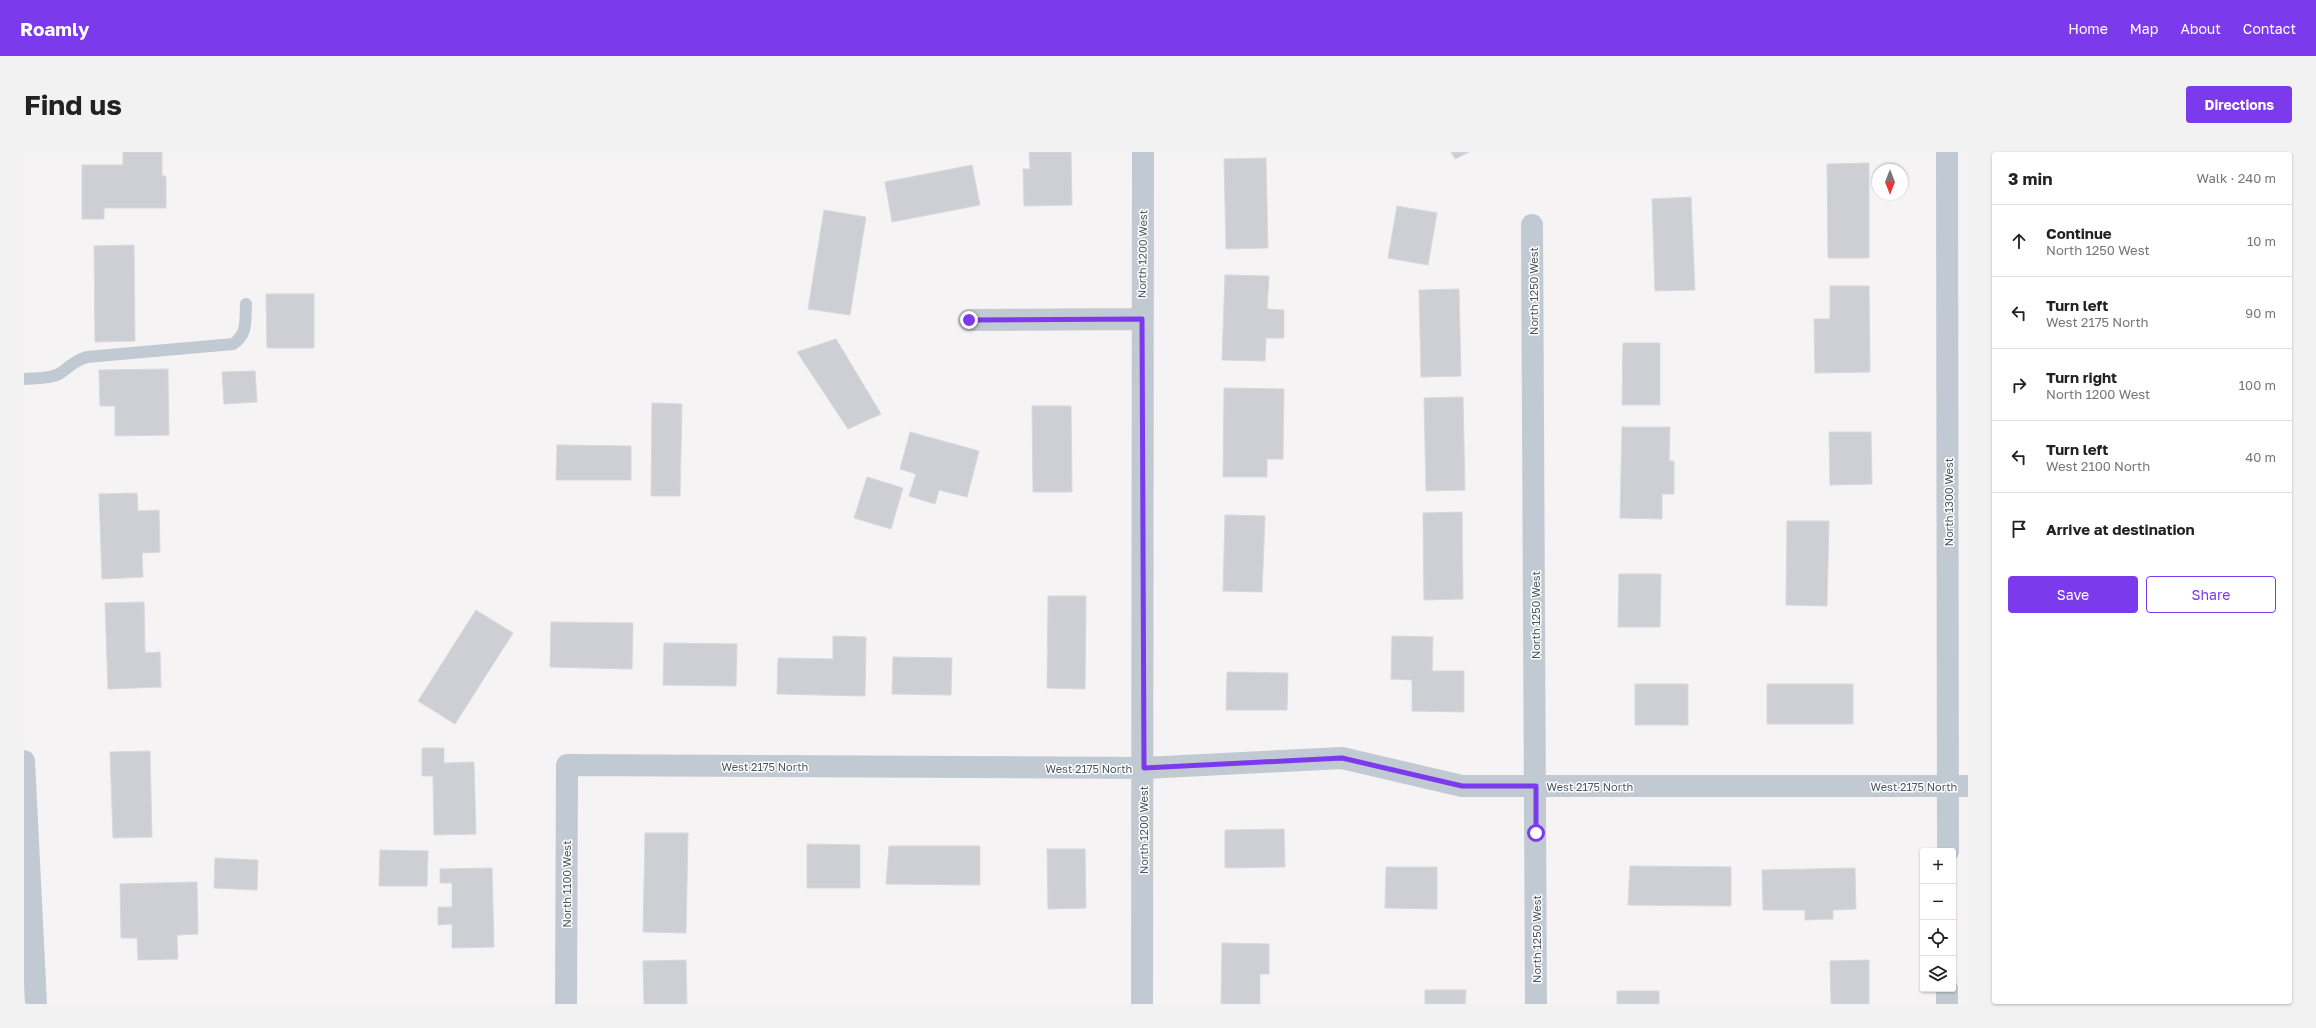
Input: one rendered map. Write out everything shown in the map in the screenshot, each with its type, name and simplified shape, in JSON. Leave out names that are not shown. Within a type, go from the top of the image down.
[{"type":"street","name":"North 1200 West","points":[[1142,1004],[1144,768],[1142,319],[1143,152]]},
{"type":"street","name":"North 1300 West","points":[[1947,152],[1959,786],[1949,848]]},
{"type":"street","name":"North 1250 West","points":[[1532,225],[1536,1004]]},
{"type":"street","points":[[969,320],[1142,319]]},
{"type":"street","name":"West 2175 North","points":[[567,765],[1144,768],[1342,758],[1462,786],[1959,786]]},
{"type":"street","points":[[24,761],[36,1004]]},
{"type":"street","name":"North 1100 West","points":[[566,1004],[567,765]]},
{"type":"street","points":[[1947,992],[1947,1004]]},
{"type":"lane","points":[[24,379],[60,374],[74,360],[87,357],[233,344],[241,339],[244,330],[246,304]]},
{"type":"building","points":[[123,152],[162,152],[162,176],[166,176],[166,208],[104,208],[104,219],[82,219],[82,165],[123,165]]},
{"type":"building","points":[[1029,152],[1071,152],[1072,205],[1024,206],[1023,169],[1030,169]]},
{"type":"building","points":[[1451,152],[1469,152],[1455,159]]},
{"type":"building","points":[[1266,158],[1268,248],[1226,249],[1224,159]]},
{"type":"building","points":[[1869,163],[1869,258],[1828,258],[1827,164]]},
{"type":"building","points":[[972,165],[980,205],[892,222],[885,182]]},
{"type":"building","points":[[1691,197],[1695,290],[1655,291],[1652,199]]},
{"type":"building","points":[[1397,206],[1437,213],[1428,265],[1388,258]]},
{"type":"building","points":[[824,210],[866,217],[850,315],[808,309]]},
{"type":"building","points":[[134,245],[135,341],[95,342],[94,246]]},
{"type":"building","points":[[1225,275],[1269,276],[1267,309],[1284,310],[1284,338],[1266,338],[1265,361],[1222,360]]},
{"type":"building","points":[[1830,286],[1869,286],[1870,372],[1815,373],[1814,319],[1830,319]]},
{"type":"building","points":[[1459,289],[1461,376],[1421,377],[1419,290]]},
{"type":"building","points":[[266,294],[314,294],[314,348],[267,348]]},
{"type":"building","points":[[836,339],[881,414],[848,429],[797,352]]},
{"type":"building","points":[[1623,343],[1660,343],[1660,405],[1622,405]]},
{"type":"building","points":[[168,369],[169,435],[115,436],[115,406],[100,406],[99,370]]},
{"type":"building","points":[[255,371],[257,402],[224,404],[222,372]]},
{"type":"building","points":[[1224,388],[1284,389],[1283,459],[1267,459],[1267,477],[1223,477]]},
{"type":"building","points":[[1463,397],[1465,490],[1426,491],[1424,398]]},
{"type":"building","points":[[652,403],[682,404],[680,496],[651,496]]},
{"type":"building","points":[[1032,406],[1071,406],[1072,492],[1033,492]]},
{"type":"building","points":[[1622,427],[1670,427],[1669,461],[1674,461],[1674,494],[1662,494],[1662,519],[1620,518]]},
{"type":"building","points":[[910,432],[979,451],[967,497],[939,490],[935,504],[909,496],[916,474],[900,469]]},
{"type":"building","points":[[1829,432],[1871,432],[1872,484],[1830,485]]},
{"type":"building","points":[[557,445],[631,446],[631,480],[556,480]]},
{"type":"building","points":[[867,477],[903,488],[891,529],[854,518]]},
{"type":"building","points":[[137,493],[138,511],[159,510],[160,552],[142,553],[143,577],[102,579],[99,494]]},
{"type":"building","points":[[1462,512],[1463,599],[1424,600],[1423,513]]},
{"type":"building","points":[[1225,515],[1265,516],[1262,592],[1223,591]]},
{"type":"building","points":[[1787,521],[1829,521],[1827,606],[1786,605]]},
{"type":"building","points":[[1619,574],[1661,574],[1660,627],[1618,627]]},
{"type":"building","points":[[1048,596],[1086,596],[1085,689],[1047,688]]},
{"type":"building","points":[[144,602],[145,653],[160,652],[161,687],[108,689],[105,603]]},
{"type":"building","points":[[476,610],[513,633],[455,724],[418,701]]},
{"type":"building","points":[[551,622],[633,623],[632,669],[550,667]]},
{"type":"building","points":[[833,636],[866,637],[865,696],[777,694],[778,658],[833,659]]},
{"type":"building","points":[[1392,636],[1433,637],[1432,671],[1464,671],[1464,712],[1412,711],[1412,680],[1391,679]]},
{"type":"building","points":[[664,643],[737,644],[736,686],[663,685]]},
{"type":"building","points":[[893,657],[952,658],[951,695],[892,694]]},
{"type":"building","points":[[1227,672],[1288,673],[1287,710],[1226,710]]},
{"type":"building","points":[[1635,684],[1688,684],[1688,725],[1635,725]]},
{"type":"building","points":[[1767,684],[1853,684],[1853,724],[1767,724]]},
{"type":"building","points":[[422,748],[444,748],[444,763],[474,762],[476,834],[434,835],[433,776],[422,776]]},
{"type":"building","points":[[150,751],[152,837],[113,838],[110,752]]},
{"type":"building","points":[[1284,829],[1285,867],[1225,868],[1225,830]]},
{"type":"building","points":[[645,833],[688,833],[686,933],[643,932]]},
{"type":"building","points":[[807,844],[860,845],[860,888],[807,888]]},
{"type":"building","points":[[889,846],[980,846],[980,885],[886,884]]},
{"type":"building","points":[[1047,849],[1085,849],[1086,908],[1048,909]]},
{"type":"building","points":[[380,850],[428,851],[427,886],[379,886]]},
{"type":"building","points":[[215,858],[258,860],[257,890],[214,888]]},
{"type":"building","points":[[1630,866],[1731,867],[1731,906],[1628,905]]},
{"type":"building","points":[[1386,867],[1437,867],[1437,909],[1385,908]]},
{"type":"building","points":[[492,868],[494,947],[452,948],[452,924],[438,925],[438,907],[452,907],[452,883],[440,883],[440,869]]},
{"type":"building","points":[[1855,868],[1856,909],[1833,910],[1833,919],[1805,920],[1805,910],[1763,910],[1762,870]]},
{"type":"building","points":[[197,882],[198,934],[177,935],[178,959],[138,960],[137,938],[121,938],[120,884]]},
{"type":"building","points":[[1222,943],[1269,944],[1269,974],[1260,974],[1260,1004],[1221,1004]]},
{"type":"building","points":[[686,960],[687,1004],[644,1004],[643,961]]},
{"type":"building","points":[[1869,960],[1869,1004],[1831,1004],[1830,961]]},
{"type":"building","points":[[1425,990],[1466,990],[1465,1004],[1425,1004]]},
{"type":"building","points":[[1617,991],[1659,991],[1659,1004],[1617,1004]]},
{"type":"route","points":[[969,320],[1142,319],[1144,768],[1342,758],[1462,786],[1536,786],[1536,833]]}]
